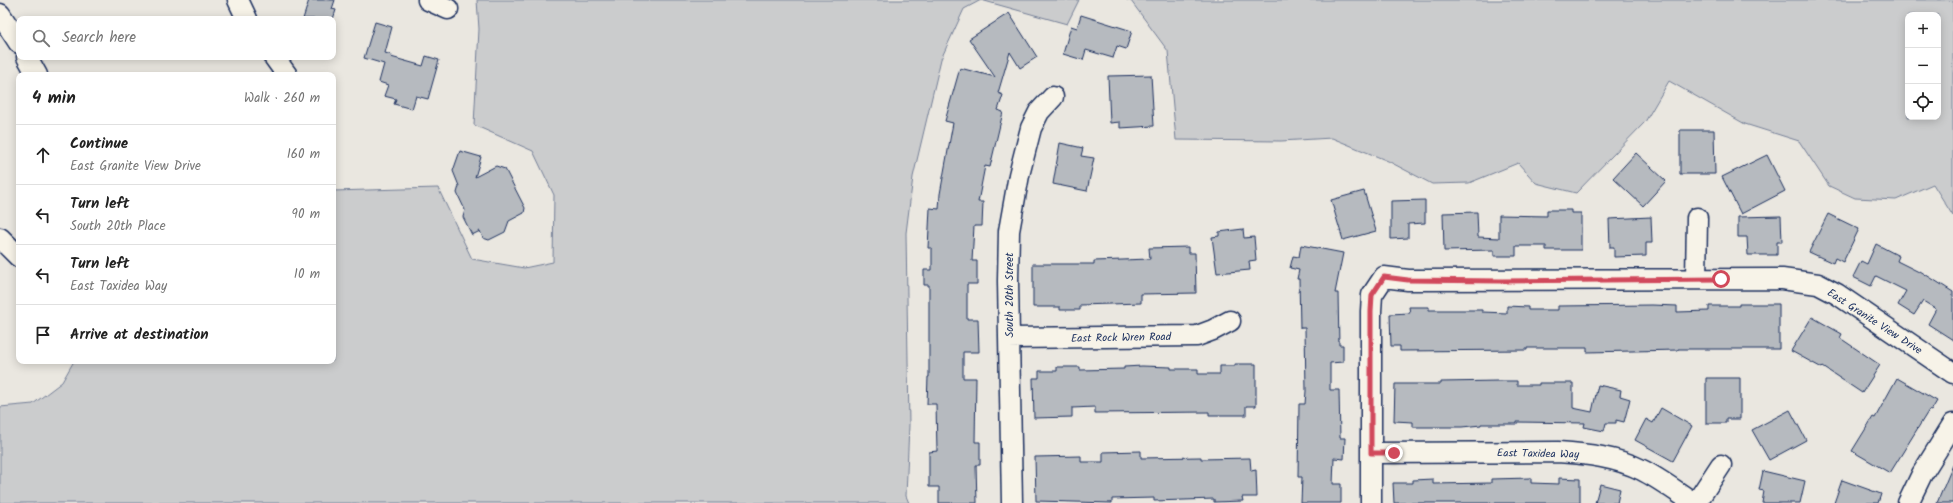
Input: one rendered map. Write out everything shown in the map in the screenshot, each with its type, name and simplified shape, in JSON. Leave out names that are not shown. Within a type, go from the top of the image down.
[{"type":"street","points":[[238,0],[246,16]]},
{"type":"street","points":[[428,0],[448,9]]},
{"type":"street","points":[[0,14],[16,38]]},
{"type":"street","points":[[29,60],[35,72]]},
{"type":"street","points":[[276,60],[286,72]]},
{"type":"street","name":"South 20th Street","points":[[1012,503],[1009,230],[1031,128],[1039,112],[1053,96]]},
{"type":"street","points":[[1696,279],[1697,218]]},
{"type":"street","points":[[0,238],[16,254]]},
{"type":"street","name":"East Granite View Drive","points":[[1371,453],[1372,295],[1384,277],[1416,280],[1782,279],[1818,284],[1837,294],[1953,373]]},
{"type":"street","name":"East Rock Wren Road","points":[[1009,338],[1197,336],[1230,321]]},
{"type":"street","points":[[1908,503],[1922,474],[1953,424]]},
{"type":"street","name":"East Taxidea Way","points":[[1371,453],[1558,452],[1586,454],[1617,461],[1641,470],[1695,503],[1721,465]]},
{"type":"street","points":[[1371,453],[1371,503]]},
{"type":"shaded area","points":[[477,0],[981,0],[964,9],[941,59],[913,177],[906,233],[909,425],[906,496],[909,503],[0,503],[0,407],[33,404],[62,382],[72,364],[336,364],[336,191],[438,188],[472,259],[524,268],[553,262],[554,195],[533,151],[474,125],[479,29]]},
{"type":"shaded area","points":[[981,0],[1079,0],[1067,24]]},
{"type":"shaded area","points":[[1127,0],[1953,0],[1953,216],[1933,184],[1896,200],[1855,198],[1829,186],[1799,141],[1745,124],[1669,81],[1645,122],[1576,193],[1536,183],[1518,163],[1469,183],[1432,184],[1388,161],[1332,138],[1281,141],[1176,140],[1168,51],[1131,1]]},
{"type":"building","points":[[309,0],[335,0],[332,9],[336,10],[334,16],[304,16]]},
{"type":"building","points":[[1009,13],[1037,57],[1020,68],[1010,52],[998,93],[1003,95],[998,110],[1003,112],[990,167],[985,166],[978,202],[983,202],[982,226],[974,226],[972,261],[977,261],[977,284],[967,284],[967,319],[978,319],[979,352],[963,352],[963,378],[976,378],[975,442],[980,442],[980,465],[976,465],[977,503],[939,503],[939,487],[929,487],[929,452],[937,451],[936,404],[927,404],[929,377],[929,285],[924,285],[924,270],[932,270],[932,248],[928,248],[930,208],[939,209],[940,194],[953,123],[945,121],[960,68],[995,77],[969,39]]},
{"type":"building","points":[[1081,15],[1132,31],[1126,49],[1117,46],[1113,58],[1086,50],[1083,60],[1063,54],[1071,26],[1077,28]]},
{"type":"building","points":[[375,22],[392,27],[385,53],[392,55],[391,57],[423,66],[426,56],[439,60],[428,99],[416,96],[412,109],[394,104],[396,99],[384,96],[388,85],[379,82],[384,64],[364,58]]},
{"type":"building","points":[[1151,75],[1154,126],[1120,128],[1120,122],[1110,123],[1108,76]]},
{"type":"building","points":[[1680,130],[1714,130],[1715,174],[1680,174]]},
{"type":"building","points":[[1060,143],[1083,148],[1081,156],[1094,158],[1087,191],[1053,184]]},
{"type":"building","points":[[460,151],[481,157],[475,177],[496,166],[505,169],[525,208],[524,213],[509,221],[505,232],[489,240],[483,238],[480,231],[472,235],[463,217],[465,210],[457,193],[459,186],[453,171]]},
{"type":"building","points":[[1636,153],[1666,181],[1643,206],[1613,178]]},
{"type":"building","points":[[1767,155],[1785,191],[1741,214],[1722,177]]},
{"type":"building","points":[[1364,191],[1376,231],[1343,240],[1331,200]]},
{"type":"building","points":[[1425,200],[1425,223],[1408,224],[1408,238],[1391,239],[1391,201]]},
{"type":"building","points":[[1547,210],[1571,210],[1571,213],[1581,213],[1581,250],[1546,250],[1546,246],[1516,246],[1516,256],[1494,256],[1494,250],[1444,251],[1443,213],[1477,212],[1478,237],[1499,238],[1499,215],[1547,216]]},
{"type":"building","points":[[1828,214],[1859,229],[1843,262],[1835,258],[1833,263],[1809,252]]},
{"type":"building","points":[[1781,216],[1782,242],[1777,242],[1777,255],[1748,255],[1747,237],[1738,237],[1738,217]]},
{"type":"building","points":[[1651,217],[1652,243],[1646,243],[1646,256],[1614,257],[1614,248],[1610,248],[1609,219]]},
{"type":"building","points":[[1243,229],[1244,238],[1254,237],[1256,260],[1249,261],[1250,270],[1217,273],[1212,237],[1219,236],[1219,232]]},
{"type":"building","points":[[1876,244],[1899,256],[1897,261],[1919,272],[1920,271],[1953,292],[1953,340],[1928,324],[1936,309],[1923,301],[1914,315],[1898,305],[1906,291],[1876,276],[1871,286],[1853,277],[1861,261],[1867,264]]},
{"type":"building","points":[[1301,245],[1343,253],[1335,293],[1338,293],[1339,345],[1343,345],[1343,362],[1330,363],[1330,390],[1339,390],[1340,438],[1345,438],[1344,459],[1334,458],[1333,484],[1341,484],[1341,503],[1301,503],[1302,477],[1298,477],[1299,404],[1305,404],[1305,328],[1300,328],[1299,279],[1297,279],[1299,270],[1290,268],[1293,256],[1299,257]]},
{"type":"building","points":[[1188,247],[1188,253],[1195,253],[1196,293],[1141,294],[1141,303],[1080,305],[1080,310],[1060,310],[1060,307],[1033,307],[1033,264],[1094,264],[1094,261],[1150,259],[1149,248]]},
{"type":"building","points":[[1739,304],[1779,304],[1779,349],[1678,349],[1587,352],[1587,348],[1527,348],[1527,350],[1400,351],[1400,346],[1391,346],[1390,314],[1410,313],[1409,307],[1429,307],[1429,310],[1482,310],[1482,312],[1507,313],[1507,306],[1528,307],[1528,310],[1558,310],[1558,306],[1652,305],[1677,306],[1677,312],[1709,311],[1709,306],[1739,306]]},
{"type":"building","points":[[1812,317],[1842,334],[1840,338],[1880,365],[1862,393],[1823,367],[1822,368],[1791,351]]},
{"type":"building","points":[[1235,364],[1256,364],[1256,406],[1246,406],[1246,415],[1209,415],[1209,412],[1095,413],[1095,407],[1072,408],[1072,417],[1034,418],[1033,378],[1039,378],[1039,371],[1057,371],[1057,367],[1080,367],[1080,370],[1124,369],[1124,367],[1142,366],[1171,367],[1171,369],[1198,369],[1198,374],[1220,374],[1220,366],[1235,366]]},
{"type":"building","points":[[1706,378],[1740,378],[1740,419],[1726,419],[1726,423],[1706,423]]},
{"type":"building","points":[[1897,378],[1937,401],[1931,411],[1929,410],[1890,473],[1852,451],[1873,417],[1875,418]]},
{"type":"building","points":[[1517,381],[1517,385],[1539,385],[1539,383],[1573,383],[1573,408],[1592,412],[1598,385],[1621,390],[1620,396],[1630,399],[1624,422],[1616,420],[1616,423],[1606,423],[1604,431],[1584,427],[1585,423],[1517,422],[1517,424],[1481,424],[1462,427],[1413,427],[1413,422],[1394,421],[1395,384]]},
{"type":"building","points":[[1661,408],[1692,426],[1673,461],[1635,440],[1646,419],[1653,423]]},
{"type":"building","points":[[1790,410],[1806,440],[1769,460],[1752,430]]},
{"type":"building","points":[[1141,451],[1141,458],[1250,458],[1251,471],[1256,470],[1257,497],[1242,497],[1243,501],[1214,502],[1214,499],[1154,501],[1154,498],[1112,499],[1112,503],[1036,501],[1035,457],[1081,456],[1081,462],[1103,462],[1103,452]]},
{"type":"building","points":[[1953,465],[1953,503],[1937,503]]},
{"type":"building","points":[[1763,471],[1805,481],[1800,503],[1762,503],[1764,491],[1759,490]]},
{"type":"building","points":[[1531,478],[1531,483],[1559,484],[1559,478],[1580,479],[1580,503],[1394,503],[1393,483],[1413,483],[1413,480],[1433,479],[1433,484],[1491,483],[1491,479]]},
{"type":"building","points":[[1842,480],[1881,494],[1878,503],[1834,503]]},
{"type":"building","points":[[1600,484],[1620,489],[1617,503],[1595,503]]},
{"type":"route","points":[[1394,453],[1371,453],[1372,295],[1384,277],[1408,280],[1500,281],[1721,279]]}]
